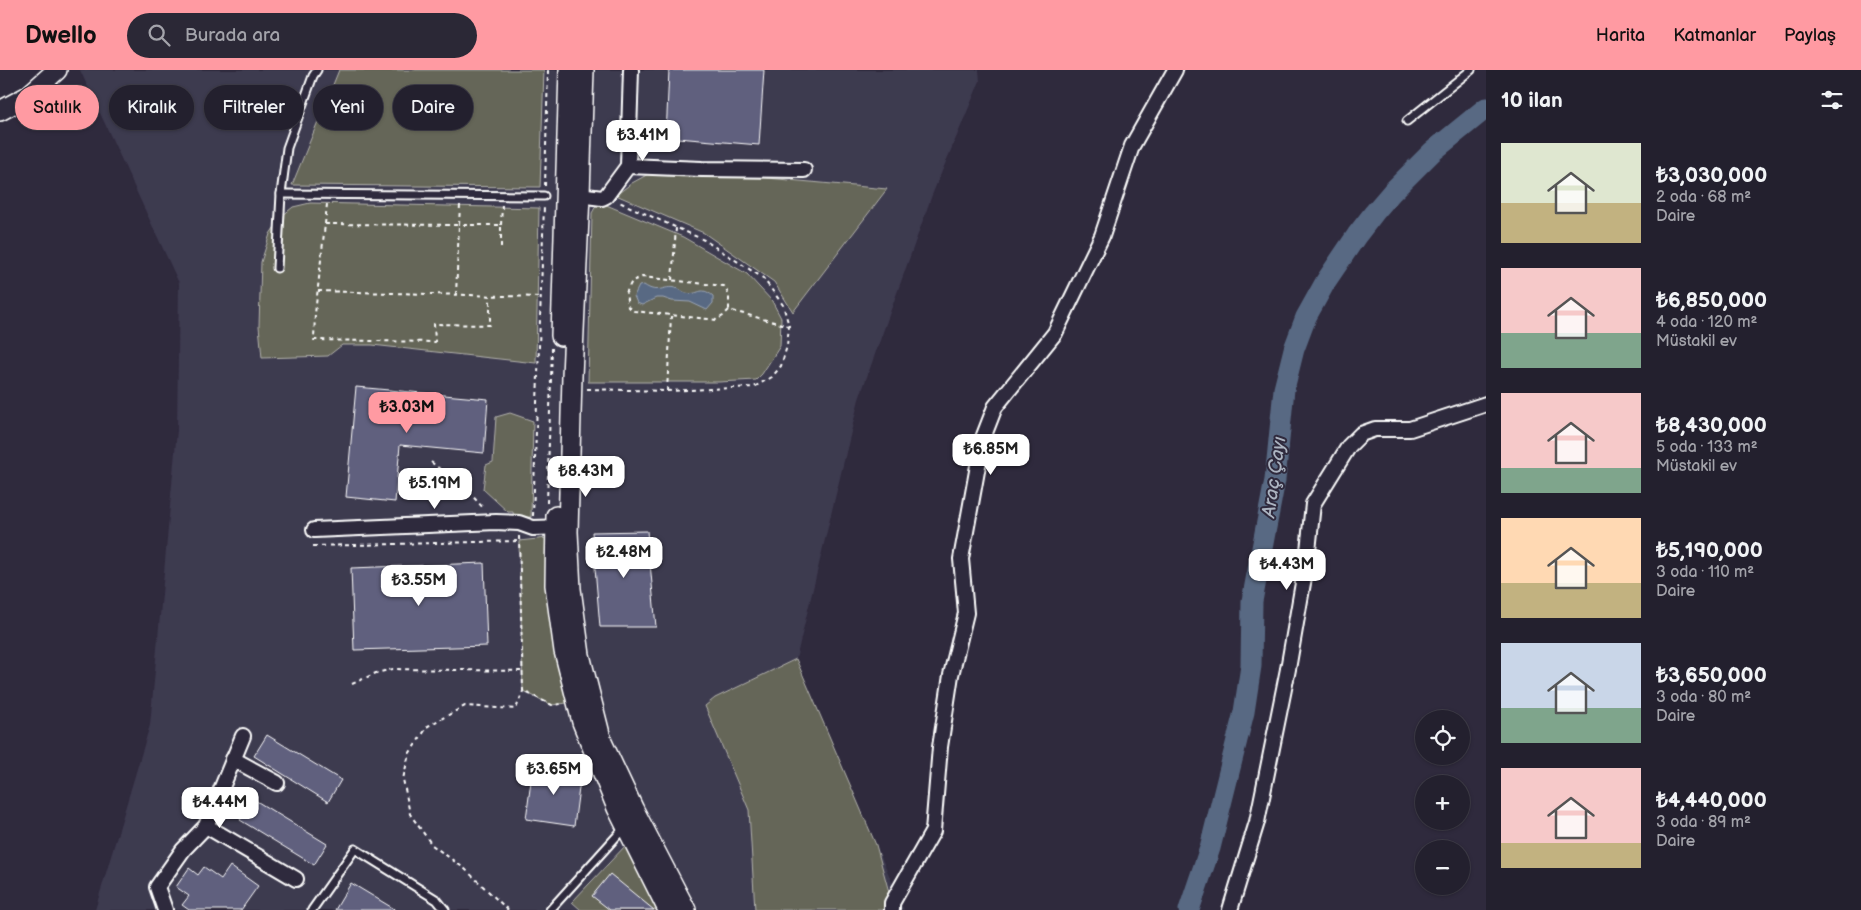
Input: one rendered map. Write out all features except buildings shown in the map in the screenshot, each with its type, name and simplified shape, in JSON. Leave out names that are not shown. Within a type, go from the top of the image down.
[{"type":"main road","points":[[0,111],[28,96],[57,70]]},
{"type":"main road","points":[[569,70],[573,194],[572,376],[562,527],[555,585],[564,651],[582,722],[626,826],[668,910]]},
{"type":"main road","points":[[573,194],[584,70]]},
{"type":"main road","points":[[562,527],[580,655],[602,742],[686,910]]},
{"type":"street","points":[[573,194],[602,198],[606,196],[628,166],[631,70]]},
{"type":"street","points":[[892,910],[892,903],[932,831],[940,747],[951,675],[966,613],[960,559],[983,438],[995,407],[1055,333],[1102,236],[1132,146],[1175,70]]},
{"type":"street","points":[[628,166],[702,170],[804,170]]},
{"type":"street","points":[[1230,910],[1258,822],[1307,560],[1313,504],[1349,446],[1361,434],[1375,429],[1410,429],[1486,404]]},
{"type":"street","points":[[314,530],[496,522],[519,523],[533,528],[562,527]]},
{"type":"street","points":[[165,910],[157,887],[183,850],[206,826],[243,736]]},
{"type":"street","points":[[233,759],[277,784]]},
{"type":"street","points":[[206,826],[296,879]]},
{"type":"lane","points":[[277,268],[281,194],[287,148],[313,76],[317,70]]},
{"type":"lane","points":[[1407,121],[1471,70]]},
{"type":"lane","points":[[281,194],[544,196]]},
{"type":"lane","points":[[550,910],[626,826]]},
{"type":"lane","points":[[312,910],[355,849],[437,900],[446,910]]},
{"type":"path","points":[[533,528],[548,70]]},
{"type":"path","points":[[328,194],[317,291],[314,340],[435,342],[434,324],[490,325],[490,296]]},
{"type":"path","points":[[456,295],[460,195]]},
{"type":"path","points":[[501,248],[502,195]]},
{"type":"path","points":[[582,389],[667,391],[754,386],[772,377],[781,366],[787,346],[789,326],[783,306],[763,278],[704,240],[606,196]]},
{"type":"path","points":[[325,224],[502,225]]},
{"type":"path","points":[[672,280],[676,228]]},
{"type":"path","points":[[642,278],[724,286],[729,295],[729,310],[717,320],[634,312],[628,307],[626,292],[632,281],[642,278]]},
{"type":"path","points":[[317,291],[541,297]]},
{"type":"path","points":[[729,310],[789,326]]},
{"type":"path","points":[[667,391],[671,315]]},
{"type":"path","points":[[431,462],[468,491],[496,522]]},
{"type":"path","points":[[508,910],[464,869],[432,845],[410,814],[403,779],[409,754],[428,726],[465,706],[516,709],[523,691],[519,523]]},
{"type":"path","points":[[313,546],[519,541]]},
{"type":"path","points":[[352,684],[376,673],[394,669],[523,672]]},
{"type":"path","points":[[523,691],[552,705],[568,703]]},
{"type":"shaded area","points":[[80,70],[979,70],[980,81],[932,195],[859,399],[796,659],[904,910],[95,910],[150,725],[177,430],[179,283],[99,111],[99,85],[87,85]]},
{"type":"green space","points":[[339,70],[544,70],[540,187],[292,185],[314,130],[383,130],[383,85],[333,85]]},
{"type":"green space","points":[[652,172],[745,176],[887,189],[793,312],[774,282],[704,233],[616,195]]},
{"type":"green space","points":[[310,203],[539,208],[536,363],[372,345],[342,345],[328,356],[262,358],[259,326],[261,262],[270,234],[282,216],[293,207]]},
{"type":"green space","points":[[597,204],[604,204],[683,237],[747,274],[772,301],[781,318],[780,346],[756,380],[719,382],[588,382],[592,213]]},
{"type":"green space","points":[[510,413],[533,421],[531,517],[514,518],[513,512],[508,512],[483,489],[486,465],[493,462],[496,417]]},
{"type":"green space","points":[[547,538],[557,662],[567,703],[552,705],[523,691],[519,541]]},
{"type":"green space","points":[[796,659],[876,845],[892,903],[892,910],[755,910],[749,810],[705,706],[715,698]]},
{"type":"green space","points":[[627,844],[661,910],[581,910],[572,902]]},
{"type":"water","points":[[644,285],[657,290],[671,287],[677,288],[690,294],[705,291],[713,296],[713,303],[707,310],[690,302],[672,301],[663,298],[656,298],[642,305],[637,303],[634,296],[639,286]]},
{"type":"waterway","name":"Araç Çayı","points":[[1189,910],[1210,848],[1244,712],[1251,666],[1252,601],[1275,480],[1284,389],[1294,349],[1306,317],[1326,281],[1374,213],[1432,152],[1486,108]]}]
